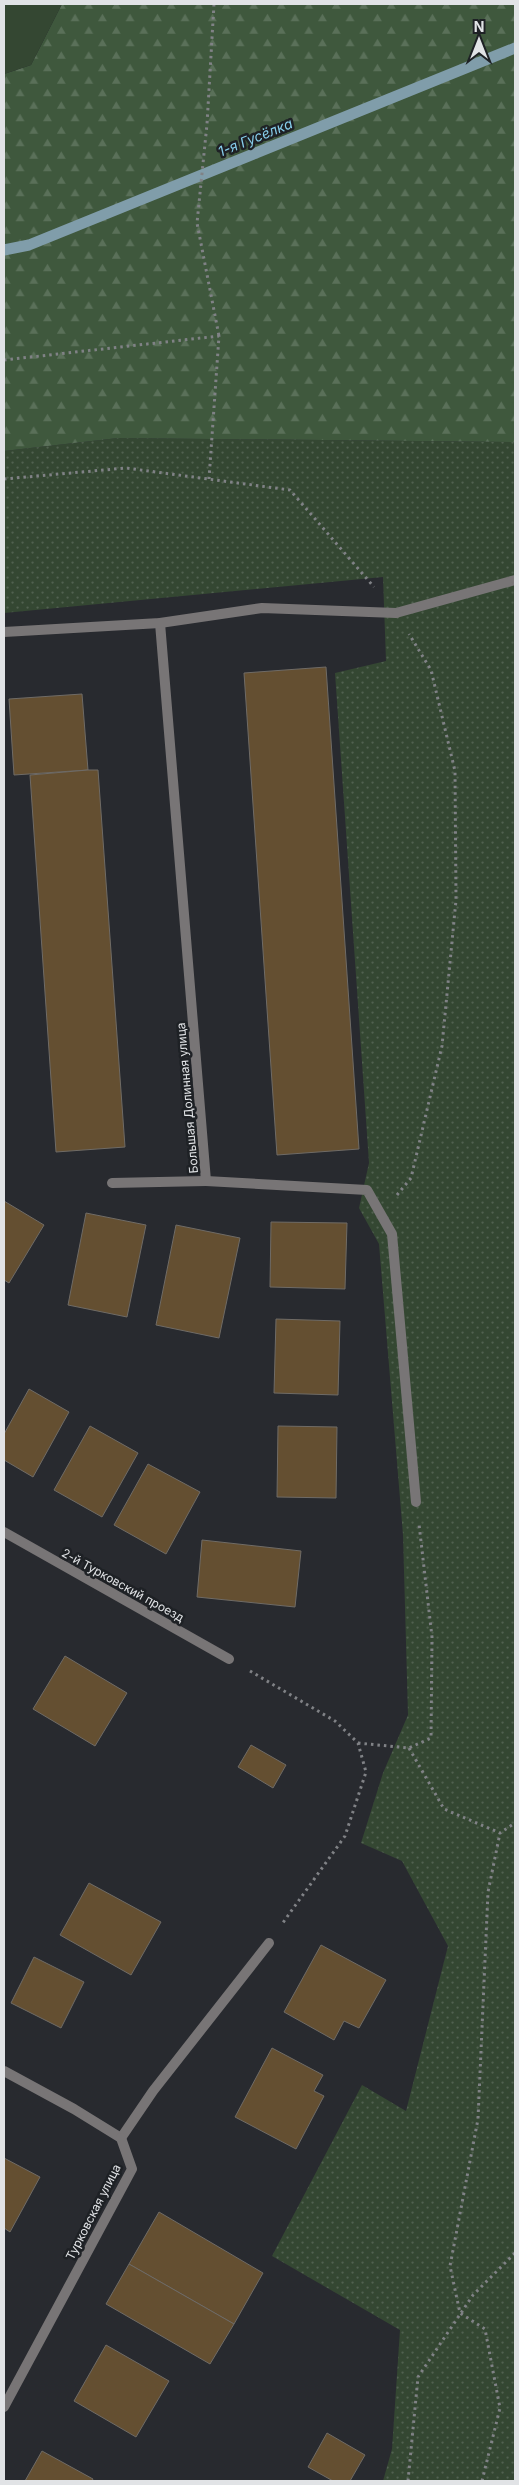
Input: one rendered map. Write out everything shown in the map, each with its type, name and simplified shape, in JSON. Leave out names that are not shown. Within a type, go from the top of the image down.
[{"type":"street","points":[[4,632],[160,623],[262,608],[396,613],[515,580]]},
{"type":"street","name":"Большая Долинная улица","points":[[160,623],[206,1181],[367,1190],[392,1234],[416,1502]]},
{"type":"street","points":[[112,1183],[206,1181]]},
{"type":"street","name":"2-й Турковский проезд","points":[[4,1532],[229,1659]]},
{"type":"street","points":[[4,2071],[74,2109],[120,2138],[153,2091],[269,1943]]},
{"type":"street","name":"Турковская улица","points":[[4,2407],[132,2169],[120,2138]]},
{"type":"path","points":[[209,479],[219,336],[197,222],[207,124],[214,4]]},
{"type":"path","points":[[4,360],[219,336]]},
{"type":"path","points":[[4,479],[126,468],[290,490],[396,613],[430,670],[455,771],[456,900],[442,1046],[411,1178],[381,1214]]},
{"type":"path","points":[[358,1743],[409,1748],[430,1738],[432,1637],[416,1502]]},
{"type":"path","points":[[229,1659],[335,1721],[358,1743],[366,1772],[345,1836],[269,1943]]},
{"type":"path","points":[[409,1748],[444,1809],[500,1833]]},
{"type":"path","points":[[482,2481],[500,2408],[485,2329],[460,2313],[450,2266],[478,2119],[488,1892],[500,1833],[515,1823]]},
{"type":"path","points":[[408,2481],[418,2377],[473,2295],[515,2253]]},
{"type":"green space","points":[[4,4],[62,4],[31,65],[4,74]]},
{"type":"green space","points":[[62,4],[515,4],[515,442],[118,438],[4,451],[4,74],[31,65]]},
{"type":"green space","points":[[118,438],[515,442],[515,2481],[383,2481],[392,2449],[400,2330],[272,2256],[362,2085],[406,2111],[448,1946],[402,1861],[361,1843],[383,1773],[408,1715],[403,1535],[379,1244],[359,1208],[369,1163],[335,673],[386,661],[383,577],[4,613],[4,451]]},
{"type":"building","points":[[326,667],[359,1149],[277,1155],[244,673]]},
{"type":"building","points":[[82,694],[88,770],[14,775],[9,699]]},
{"type":"building","points":[[98,770],[125,1147],[56,1152],[30,775]]},
{"type":"building","points":[[4,1201],[44,1225],[9,1283],[4,1280]]},
{"type":"building","points":[[86,1213],[146,1225],[127,1317],[68,1305]]},
{"type":"building","points":[[271,1222],[347,1223],[345,1289],[270,1287]]},
{"type":"building","points":[[176,1225],[240,1238],[219,1338],[156,1325]]},
{"type":"building","points":[[276,1319],[340,1321],[338,1395],[274,1393]]},
{"type":"building","points":[[29,1389],[69,1412],[33,1477],[4,1460],[4,1434]]},
{"type":"building","points":[[90,1426],[138,1453],[102,1517],[54,1490]]},
{"type":"building","points":[[278,1426],[337,1427],[336,1498],[277,1497]]},
{"type":"building","points":[[148,1464],[200,1492],[166,1554],[114,1525]]},
{"type":"building","points":[[202,1540],[301,1551],[295,1607],[197,1597]]},
{"type":"building","points":[[65,1656],[127,1693],[95,1746],[33,1709]]},
{"type":"building","points":[[251,1745],[286,1765],[273,1788],[238,1767]]},
{"type":"building","points":[[89,1883],[161,1922],[131,1975],[60,1935]]},
{"type":"building","points":[[321,1945],[386,1980],[359,2028],[344,2021],[334,2040],[284,2012]]},
{"type":"building","points":[[34,1957],[84,1982],[61,2028],[11,2003]]},
{"type":"building","points":[[272,2048],[323,2075],[314,2091],[324,2096],[296,2149],[235,2117]]},
{"type":"building","points":[[4,2158],[40,2177],[10,2232],[4,2228]]},
{"type":"building","points":[[159,2212],[263,2273],[234,2324],[129,2264]]},
{"type":"building","points":[[129,2264],[234,2324],[210,2364],[106,2304]]},
{"type":"building","points":[[106,2345],[169,2381],[136,2437],[74,2401]]},
{"type":"building","points":[[327,2433],[365,2455],[350,2481],[333,2481],[308,2467]]},
{"type":"building","points":[[42,2451],[93,2479],[92,2481],[25,2481]]},
{"type":"waterway","name":"1-я Гусёлка","points":[[4,250],[29,245],[515,48]]}]
